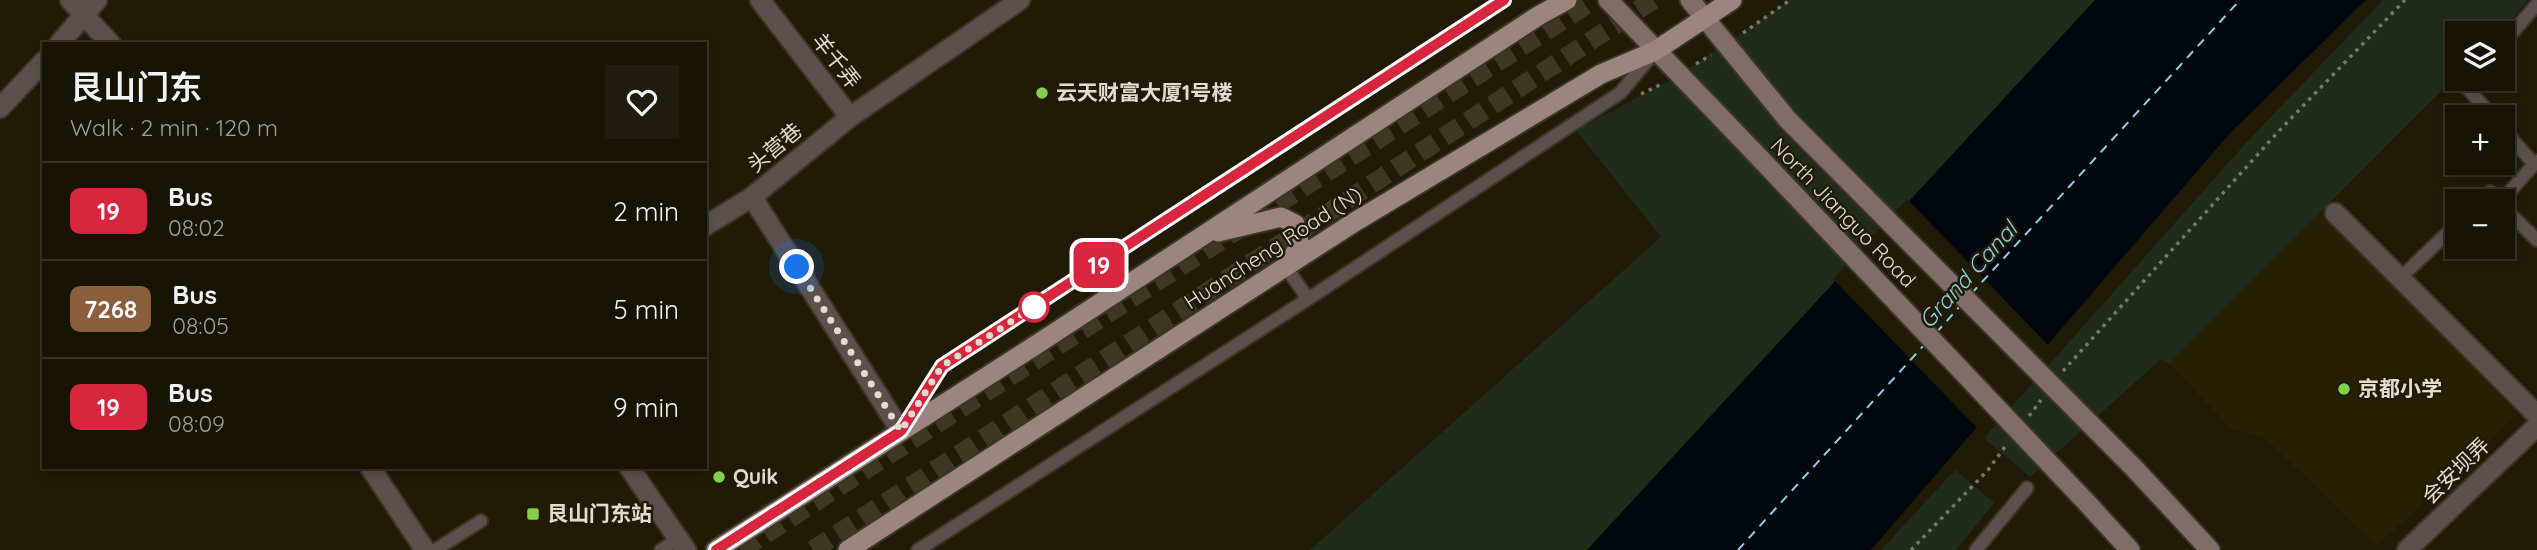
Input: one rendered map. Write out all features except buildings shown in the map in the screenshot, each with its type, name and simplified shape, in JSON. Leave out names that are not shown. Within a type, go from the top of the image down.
[{"type":"main road","points":[[716,550],[1538,16],[1567,0]]},
{"type":"main road","name":"North Jianguo Road","points":[[1608,0],[2130,550]]},
{"type":"main road","name":"North Jianguo Road","points":[[1690,0],[1788,120],[2135,469],[2210,550]]},
{"type":"main road","name":"Huancheng Road (N)","points":[[848,550],[1286,267],[1601,74],[1655,51],[1732,0]]},
{"type":"main road","points":[[1201,237],[1281,217],[1295,224],[1300,246],[1286,267]]},
{"type":"street","points":[[69,0],[91,7],[110,42]]},
{"type":"street","name":"羊千弄","points":[[760,0],[850,117]]},
{"type":"street","name":"头营巷","points":[[901,431],[752,197],[850,117],[1020,0]]},
{"type":"street","points":[[61,42],[91,7]]},
{"type":"street","points":[[0,108],[42,63]]},
{"type":"street","points":[[707,225],[752,197]]},
{"type":"street","points":[[2334,213],[2537,415]]},
{"type":"street","name":"会安坝弄","points":[[2407,550],[2537,426]]},
{"type":"street","points":[[371,469],[425,550]]},
{"type":"street","points":[[630,469],[682,545]]},
{"type":"lane","points":[[901,431],[942,366],[1504,0]]},
{"type":"lane","points":[[2515,29],[2537,4]]},
{"type":"lane","points":[[918,550],[1308,299],[1620,93],[1655,51]]},
{"type":"lane","points":[[2469,91],[2482,105]]},
{"type":"lane","points":[[2512,189],[2536,162],[2515,141]]},
{"type":"lane","points":[[2515,218],[2537,240]]},
{"type":"lane","points":[[2400,278],[2445,235]]},
{"type":"lane","points":[[1286,267],[1308,299]]},
{"type":"lane","points":[[1976,550],[2027,488]]},
{"type":"lane","points":[[435,550],[481,521]]},
{"type":"lane","points":[[661,550],[682,545]]},
{"type":"path","points":[[2059,376],[2277,134],[2405,0]]},
{"type":"path","points":[[2028,418],[2043,397]]},
{"type":"path","points":[[1911,550],[1989,470],[2012,439]]},
{"type":"shaded area","name":"京都小学","points":[[2321,212],[2518,414],[2377,546],[2264,437],[2232,429],[2169,364]]},
{"type":"green space","points":[[1790,0],[2095,0],[1587,550],[1310,550],[1661,237],[1576,130],[1678,76]]},
{"type":"green space","points":[[2383,0],[2528,0],[2510,21],[2445,21],[2445,87],[2169,364],[2161,359],[2030,477],[1984,438],[2244,145]]},
{"type":"green space","points":[[1955,470],[1994,503],[1956,550],[1881,550]]},
{"type":"water","name":"Grand Canal","points":[[2095,0],[2366,0],[2230,133],[1871,550],[1587,550]]},
{"type":"pier","points":[[1907,199],[2051,348],[1980,431],[1833,279]]},
{"type":"ferry route","points":[[1971,294],[2240,0]]},
{"type":"ferry route","points":[[1936,333],[1960,306]]},
{"type":"ferry route","points":[[1738,550],[1925,344]]},
{"type":"tunnel","points":[[741,550],[1594,0]]},
{"type":"tunnel","points":[[813,550],[1653,0]]},
{"type":"bus line","name":"19","points":[[716,550],[901,431],[942,366],[1504,0]]},
{"type":"place","name":"云天财富大厦1号楼","points":[[1042,93]]},
{"type":"place","name":"京都小学","points":[[2344,389]]},
{"type":"place","name":"Quik","points":[[719,477]]},
{"type":"place","name":"艮山门东站","points":[[533,514]]},
{"type":"route","points":[[797,267],[901,431],[942,366],[1034,307]]}]
